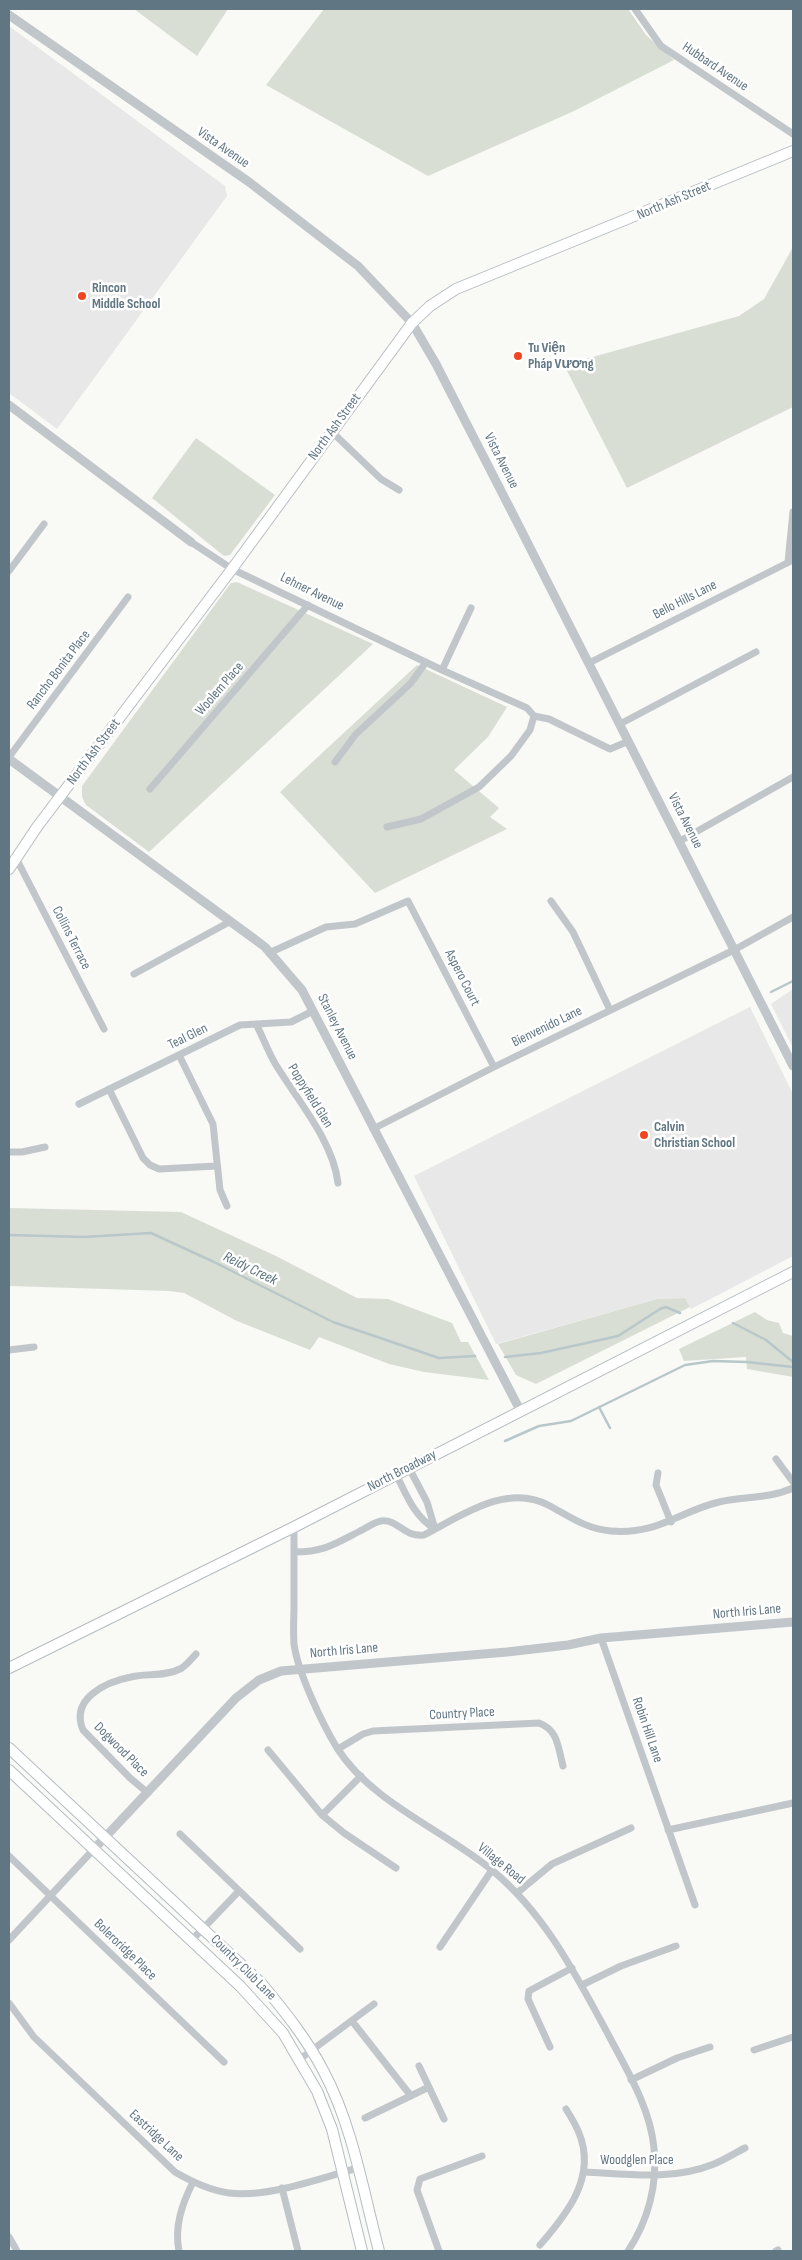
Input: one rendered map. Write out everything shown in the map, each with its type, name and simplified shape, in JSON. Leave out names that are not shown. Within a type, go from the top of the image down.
[{"type":"main road","name":"North Ash Street","points":[[9,869],[60,796],[232,568],[331,431],[412,323],[430,306],[456,289],[793,151]]},
{"type":"main road","name":"North Broadway","points":[[9,1668],[294,1527],[793,1272]]},
{"type":"main road","name":"Country Club Lane","points":[[9,1748],[262,1984],[289,2016],[312,2051],[334,2094],[346,2125],[379,2251]]},
{"type":"main road","name":"Country Club Lane","points":[[9,1770],[192,1940],[265,2011],[283,2032],[317,2091],[332,2129],[362,2251]]},
{"type":"street","name":"Hubbard Avenue","points":[[635,9],[661,46],[793,134]]},
{"type":"street","name":"Vista Avenue","points":[[9,15],[249,182],[358,266],[412,323],[440,372],[793,1066]]},
{"type":"street","name":"Lehner Avenue","points":[[9,405],[191,542],[232,568],[442,670],[527,708],[534,716],[549,719],[610,749],[629,741]]},
{"type":"street","points":[[331,431],[381,479],[399,490]]},
{"type":"street","points":[[790,561],[793,512]]},
{"type":"street","points":[[9,571],[44,524]]},
{"type":"street","name":"Bello Hills Lane","points":[[589,663],[790,561]]},
{"type":"street","name":"Rancho Bonita Place","points":[[9,758],[128,597]]},
{"type":"street","name":"Woolem Place","points":[[150,789],[308,605]]},
{"type":"street","points":[[442,670],[471,608]]},
{"type":"street","points":[[620,724],[756,652]]},
{"type":"street","points":[[335,762],[356,734],[411,683],[426,662]]},
{"type":"street","points":[[387,827],[421,819],[479,787],[511,756],[530,730],[534,716]]},
{"type":"street","name":"Stanley Avenue","points":[[9,758],[265,947],[302,990],[373,1129],[431,1235],[520,1410]]},
{"type":"street","points":[[680,841],[793,777]]},
{"type":"street","name":"Collins Terrace","points":[[16,858],[104,1029]]},
{"type":"street","name":"Aspero Court","points":[[269,953],[326,926],[355,924],[408,901],[494,1067]]},
{"type":"street","points":[[551,901],[573,932],[610,1010]]},
{"type":"street","name":"Bienvenido Lane","points":[[373,1129],[494,1067],[734,950],[793,917]]},
{"type":"street","points":[[134,974],[232,921]]},
{"type":"street","name":"Teal Glen","points":[[79,1104],[240,1025],[291,1022],[313,1011]]},
{"type":"street","name":"Poppyfield Glen","points":[[256,1024],[274,1062],[329,1150],[336,1166],[338,1183]]},
{"type":"street","points":[[179,1055],[213,1124],[220,1190],[227,1206]]},
{"type":"street","points":[[109,1090],[143,1158],[150,1165],[159,1169],[217,1166]]},
{"type":"street","points":[[9,1152],[22,1152],[45,1146]]},
{"type":"street","points":[[9,1350],[34,1347]]},
{"type":"street","points":[[776,1459],[793,1482]]},
{"type":"street","points":[[409,1468],[427,1502],[435,1529]]},
{"type":"street","points":[[658,1473],[656,1485],[671,1522]]},
{"type":"street","points":[[396,1474],[412,1508],[423,1522],[435,1529]]},
{"type":"street","points":[[294,1552],[322,1550],[379,1522],[393,1522],[406,1533],[414,1536],[424,1535],[496,1500],[514,1498],[535,1500],[582,1524],[609,1531],[646,1530],[671,1522],[718,1502],[768,1496],[793,1488]]},
{"type":"street","name":"Village Road","points":[[294,1527],[294,1644],[301,1668],[326,1727],[338,1749],[361,1776],[384,1796],[492,1870],[518,1893],[561,1948],[643,2104],[650,2127],[656,2176],[647,2214],[628,2251]]},
{"type":"street","name":"North Iris Lane","points":[[9,1940],[236,1698],[259,1680],[282,1671],[301,1668],[507,1652],[568,1645],[601,1638],[793,1622]]},
{"type":"street","name":"Robin Hill Lane","points":[[601,1638],[695,1905]]},
{"type":"street","name":"Dogwood Place","points":[[148,1792],[130,1778],[82,1730],[79,1721],[80,1708],[86,1698],[102,1687],[131,1677],[174,1672],[182,1669],[196,1654]]},
{"type":"street","name":"Country Place","points":[[338,1749],[373,1730],[538,1723],[549,1727],[556,1737],[563,1766]]},
{"type":"street","points":[[268,1750],[322,1815],[344,1833],[396,1868]]},
{"type":"street","points":[[322,1815],[361,1776]]},
{"type":"street","points":[[668,1830],[793,1803]]},
{"type":"street","points":[[518,1893],[552,1864],[631,1828]]},
{"type":"street","points":[[180,1834],[300,1949]]},
{"type":"street","name":"Boleroridge Place","points":[[9,1856],[224,2062]]},
{"type":"street","points":[[440,1947],[492,1870]]},
{"type":"street","points":[[192,1940],[239,1891]]},
{"type":"street","points":[[582,1985],[621,1966],[676,1946]]},
{"type":"street","points":[[550,2047],[528,1999],[529,1991],[572,1968]]},
{"type":"street","name":"Eastridge Lane","points":[[9,2003],[34,2037],[175,2172],[193,2182],[211,2189],[231,2193],[257,2192],[282,2188],[358,2168]]},
{"type":"street","points":[[300,2059],[374,2004]]},
{"type":"street","points":[[352,2021],[411,2096]]},
{"type":"street","points":[[754,2050],[793,2037]]},
{"type":"street","points":[[631,2080],[677,2058],[710,2047]]},
{"type":"street","points":[[419,2066],[444,2118]]},
{"type":"street","points":[[365,2118],[429,2088]]},
{"type":"street","points":[[540,2245],[571,2206],[581,2185],[584,2172],[584,2153],[580,2134],[566,2109]]},
{"type":"street","name":"Woodglen Place","points":[[584,2172],[656,2176],[690,2171],[714,2164],[745,2148]]},
{"type":"street","points":[[439,2251],[417,2190],[418,2183],[420,2180],[482,2156]]},
{"type":"street","points":[[179,2251],[178,2222],[184,2200],[193,2182]]},
{"type":"street","points":[[282,2188],[298,2251]]},
{"type":"street","points":[[9,2236],[17,2251]]},
{"type":"shaded area","points":[[134,9],[228,9],[197,56]]},
{"type":"shaded area","points":[[324,9],[628,9],[646,35],[674,60],[574,111],[428,176],[266,85]]},
{"type":"shaded area","name":"Rincon Middle School","points":[[9,26],[225,186],[227,196],[57,429],[9,393]]},
{"type":"shaded area","points":[[793,247],[793,407],[627,488],[564,365],[739,316],[764,299]]},
{"type":"shaded area","points":[[196,438],[275,495],[230,555],[224,556],[152,498]]},
{"type":"shaded area","points":[[237,582],[373,644],[149,852],[86,805],[82,797],[82,786],[231,583]]},
{"type":"shaded area","points":[[417,665],[507,707],[488,737],[454,770],[499,808],[490,817],[507,829],[375,893],[280,792]]},
{"type":"shaded area","points":[[793,989],[793,1048],[771,1004]]},
{"type":"shaded area","name":"Calvin Christian School","points":[[750,1007],[793,1094],[793,1256],[691,1309],[685,1298],[657,1299],[496,1344],[414,1176]]},
{"type":"shaded area","points":[[9,1208],[181,1212],[276,1256],[357,1298],[388,1299],[452,1323],[461,1342],[468,1342],[489,1380],[424,1372],[389,1364],[319,1337],[310,1350],[237,1321],[184,1293],[9,1286]]},
{"type":"shaded area","points":[[685,1298],[690,1307],[536,1384],[516,1375],[498,1344],[657,1299]]},
{"type":"shaded area","points":[[755,1312],[767,1320],[779,1323],[783,1333],[793,1336],[793,1377],[747,1369],[746,1357],[684,1361],[679,1349]]},
{"type":"waterway","points":[[771,992],[793,981]]},
{"type":"waterway","name":"Reidy Creek","points":[[9,1235],[84,1237],[151,1233],[214,1262],[333,1322],[439,1358],[475,1356]]},
{"type":"waterway","name":"Reidy Creek","points":[[505,1357],[541,1353],[618,1336],[666,1307],[680,1313]]},
{"type":"waterway","name":"Reidy Creek","points":[[733,1323],[766,1340],[793,1362]]},
{"type":"waterway","points":[[505,1441],[539,1426],[571,1421],[685,1365],[713,1361],[747,1362],[793,1367]]},
{"type":"waterway","points":[[599,1407],[610,1428]]},
{"type":"place","name":"Rincon Middle School","points":[[82,296]]},
{"type":"place","name":"Tu Viện Pháp Vương","points":[[518,356]]},
{"type":"place","name":"Calvin Christian School","points":[[644,1135]]}]
